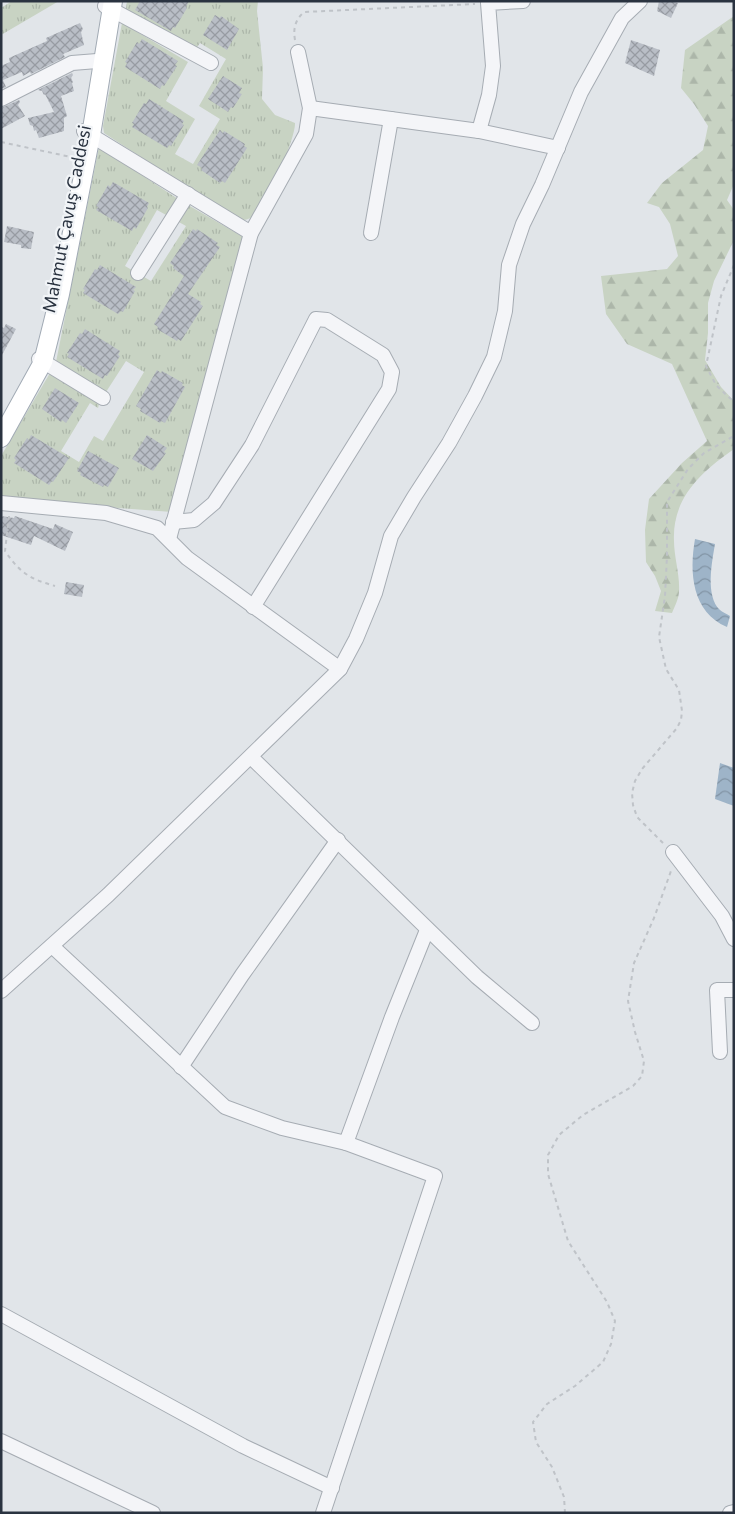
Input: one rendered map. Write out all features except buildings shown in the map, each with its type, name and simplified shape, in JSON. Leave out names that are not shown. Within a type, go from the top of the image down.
[{"type":"main road","name":"Mahmut Çavuş Caddesi","points":[[1,427],[41,361],[78,159],[92,136],[96,61],[112,5]]},
{"type":"main road","points":[[1,438],[41,361],[60,294],[92,136],[112,5]]},
{"type":"street","points":[[478,131],[489,95],[493,66],[488,3],[523,1]]},
{"type":"street","points":[[1,991],[115,888],[340,669],[356,639],[375,593],[391,536],[449,443],[475,396],[494,356],[505,311],[509,265],[523,224],[581,92],[622,18],[640,1]]},
{"type":"street","points":[[112,5],[211,63]]},
{"type":"street","points":[[168,539],[251,233],[306,134],[310,108],[298,52]]},
{"type":"street","points":[[1,99],[72,63],[96,61]]},
{"type":"street","points":[[310,108],[478,131],[558,148]]},
{"type":"street","points":[[372,233],[391,119]]},
{"type":"street","points":[[92,136],[251,233]]},
{"type":"street","points":[[138,273],[188,194]]},
{"type":"street","points":[[173,522],[194,520],[214,504],[252,445],[316,319],[327,320],[383,355],[392,372],[389,389],[253,606]]},
{"type":"street","points":[[41,361],[103,398]]},
{"type":"street","points":[[6,504],[106,513],[157,528],[187,558],[340,669]]},
{"type":"street","points":[[251,756],[427,930],[477,977],[532,1023]]},
{"type":"street","points":[[181,1067],[242,975],[338,840]]},
{"type":"street","points":[[673,852],[722,916],[734,939]]},
{"type":"street","points":[[346,1143],[392,1017],[427,930]]},
{"type":"street","points":[[52,946],[226,1107],[282,1128],[346,1143],[435,1176],[323,1513]]},
{"type":"street","points":[[720,1052],[717,990],[734,990]]},
{"type":"street","points":[[1,1314],[243,1446],[332,1488]]},
{"type":"street","points":[[1,1441],[153,1513]]},
{"type":"path","points":[[298,52],[294,34],[296,19],[304,12],[488,3]]},
{"type":"path","points":[[1,142],[78,159]]},
{"type":"path","points":[[734,265],[721,296],[706,366],[716,385],[734,402]]},
{"type":"path","points":[[565,1513],[564,1497],[552,1467],[536,1442],[533,1422],[547,1404],[575,1386],[603,1362],[611,1344],[615,1321],[607,1302],[568,1241],[548,1174],[548,1155],[559,1135],[583,1116],[633,1086],[642,1076],[644,1061],[628,1001],[634,963],[654,918],[673,865],[673,852],[637,817],[633,806],[632,793],[635,781],[677,728],[681,720],[682,711],[679,690],[666,669],[659,637],[667,556],[667,502],[688,469],[704,453],[734,436]]},
{"type":"path","points":[[6,504],[5,551],[14,564],[30,578],[55,586]]},
{"type":"green space","points":[[12,1],[59,1],[1,35],[1,8]]},
{"type":"green space","points":[[127,1],[258,1],[257,11],[263,68],[262,99],[275,115],[295,123],[294,132],[278,175],[262,204],[248,219],[242,220],[233,217],[104,133],[103,126],[122,23],[188,62],[166,101],[195,119],[175,154],[193,164],[220,119],[199,106],[226,59],[200,43],[195,50],[126,9]]},
{"type":"green space","points":[[734,16],[734,184],[727,200],[734,210],[734,240],[714,281],[708,303],[708,333],[705,360],[721,387],[734,401],[734,449],[710,467],[683,499],[675,526],[674,547],[679,579],[677,602],[672,613],[655,611],[661,591],[655,576],[646,562],[645,530],[649,499],[682,463],[707,441],[672,364],[627,344],[606,314],[601,276],[667,269],[678,256],[670,224],[659,207],[647,203],[662,183],[703,150],[708,126],[681,88],[685,50]]},
{"type":"green space","points":[[99,147],[178,199],[168,216],[157,210],[125,266],[151,281],[186,226],[177,221],[188,205],[245,238],[172,512],[1,496],[1,456],[50,373],[99,404],[98,408],[90,403],[61,451],[79,462],[94,436],[103,441],[144,372],[126,361],[106,392],[56,362]]},
{"type":"water","points":[[695,539],[715,544],[711,569],[712,596],[715,604],[721,611],[730,616],[727,627],[706,612],[700,602],[693,578]]},
{"type":"water","points":[[720,763],[734,768],[734,806],[715,799]]}]
